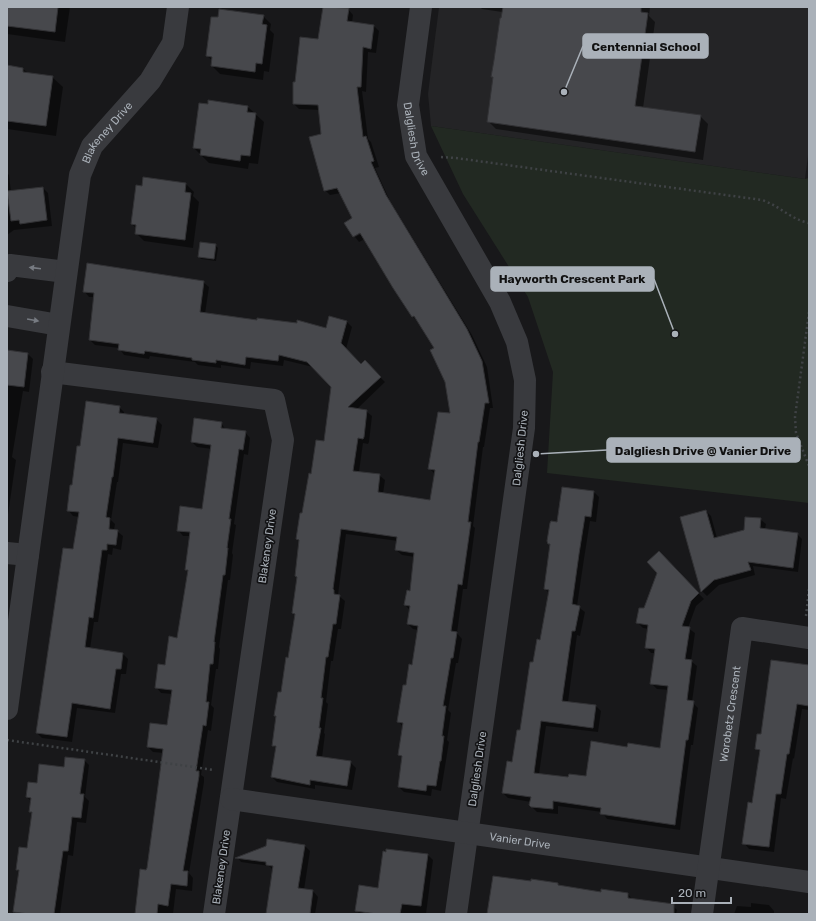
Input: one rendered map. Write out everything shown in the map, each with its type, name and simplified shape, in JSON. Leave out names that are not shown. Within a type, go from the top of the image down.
[{"type":"street","name":"Blakeney Drive","points":[[7,709],[17,554],[52,372],[80,175],[92,146],[150,81],[173,43],[178,7]]},
{"type":"street","name":"Dalgliesh Drive","points":[[421,7],[408,105],[416,156],[500,302],[517,342],[525,380],[524,428],[456,914]]},
{"type":"street","points":[[7,271],[10,265],[66,272]]},
{"type":"street","points":[[7,316],[59,325]]},
{"type":"street","name":"Blakeney Drive","points":[[52,372],[274,400],[283,440],[214,914]]},
{"type":"street","name":"Worobetz Crescent","points":[[708,868],[742,628],[806,638]]},
{"type":"street","name":"Vanier Drive","points":[[230,799],[809,882]]},
{"type":"street","points":[[702,914],[708,868]]},
{"type":"path","points":[[416,156],[456,158],[762,200],[774,204],[798,221],[809,223]]},
{"type":"path","points":[[809,312],[795,417],[796,433],[809,466]]},
{"type":"path","points":[[806,638],[809,589]]},
{"type":"path","points":[[7,740],[234,773]]},
{"type":"shaded area","points":[[439,7],[809,7],[809,148],[805,179],[431,126],[428,94]]},
{"type":"shaded area","points":[[431,126],[805,179],[809,178],[809,503],[547,473],[553,372],[528,297],[463,194]]},
{"type":"building","points":[[7,7],[58,7],[55,32],[7,26]]},
{"type":"building","points":[[323,7],[349,8],[347,21],[374,25],[371,49],[363,47],[361,87],[357,87],[363,137],[366,136],[374,161],[371,162],[386,195],[467,329],[482,361],[489,403],[485,403],[478,442],[468,522],[471,522],[462,585],[458,584],[451,631],[457,632],[443,706],[446,706],[442,736],[444,736],[441,761],[436,786],[427,785],[426,791],[398,787],[402,756],[398,755],[403,723],[397,722],[403,685],[406,685],[409,664],[412,665],[418,626],[407,624],[410,606],[404,605],[407,590],[410,591],[414,553],[395,550],[397,537],[341,529],[333,589],[334,594],[340,595],[336,624],[333,624],[328,657],[326,657],[321,698],[323,698],[319,728],[321,728],[316,756],[351,761],[347,786],[310,780],[310,785],[271,777],[276,746],[272,746],[276,716],[274,716],[278,692],[281,692],[286,657],[288,658],[295,614],[292,613],[297,577],[295,576],[299,540],[296,539],[300,513],[302,513],[309,473],[311,474],[316,440],[324,441],[331,387],[307,362],[279,355],[278,361],[246,357],[245,365],[216,360],[216,363],[145,351],[144,354],[118,350],[119,344],[89,340],[94,293],[83,292],[87,263],[204,281],[200,312],[257,320],[257,318],[297,323],[297,320],[326,328],[329,316],[347,321],[341,343],[361,364],[365,360],[381,377],[348,407],[367,410],[364,437],[363,439],[358,438],[353,471],[380,474],[378,492],[430,500],[435,470],[428,469],[438,412],[450,413],[445,382],[430,350],[434,348],[414,316],[412,317],[393,288],[360,233],[353,237],[344,223],[352,218],[337,188],[324,191],[309,137],[321,134],[318,105],[293,104],[293,82],[295,82],[300,37],[318,39]]},
{"type":"building","points":[[503,7],[641,7],[641,12],[648,13],[635,106],[701,115],[695,152],[487,122],[493,77],[491,77]]},
{"type":"building","points":[[219,9],[264,15],[262,24],[267,25],[262,64],[256,63],[255,72],[211,66],[212,57],[206,56],[211,17],[218,17]]},
{"type":"building","points":[[7,65],[23,68],[23,72],[53,76],[46,126],[7,121]]},
{"type":"building","points":[[208,100],[248,106],[247,112],[256,113],[250,156],[241,155],[240,161],[200,155],[201,149],[193,148],[199,103],[208,104]]},
{"type":"building","points":[[143,177],[186,183],[185,192],[191,193],[185,240],[135,234],[136,225],[131,224],[136,185],[142,186]]},
{"type":"building","points":[[43,187],[47,220],[20,224],[19,220],[11,221],[7,191]]},
{"type":"building","points":[[200,242],[216,244],[214,259],[198,257]]},
{"type":"building","points":[[7,350],[28,353],[24,387],[7,385]]},
{"type":"building","points":[[86,401],[120,406],[119,413],[157,418],[153,443],[118,438],[106,517],[110,518],[109,529],[118,530],[116,545],[107,544],[107,550],[102,550],[93,618],[89,617],[85,647],[123,653],[121,669],[116,669],[110,709],[72,703],[67,737],[36,733],[63,548],[73,549],[79,512],[67,511],[77,446],[80,446]]},
{"type":"building","points":[[194,418],[222,422],[221,428],[246,431],[243,450],[239,449],[229,519],[231,519],[225,575],[223,575],[214,642],[213,664],[210,664],[206,702],[209,702],[206,726],[203,725],[196,771],[199,771],[199,776],[183,871],[188,871],[187,886],[171,884],[168,906],[158,904],[157,914],[135,914],[140,869],[146,870],[147,868],[163,749],[147,747],[150,723],[167,725],[172,690],[155,688],[158,664],[165,665],[169,636],[177,638],[188,570],[185,570],[190,532],[177,531],[180,506],[202,509],[211,445],[191,442]]},
{"type":"building","points":[[562,487],[594,491],[591,517],[585,516],[579,554],[572,604],[580,606],[575,631],[572,631],[562,701],[596,705],[593,728],[541,721],[534,773],[568,777],[569,774],[586,776],[591,741],[627,747],[628,743],[660,748],[668,686],[650,684],[655,649],[645,648],[648,625],[636,623],[639,608],[644,608],[657,573],[647,562],[659,551],[699,593],[691,601],[682,626],[690,627],[685,659],[692,660],[687,700],[694,701],[688,740],[686,740],[675,825],[600,814],[601,808],[553,801],[553,809],[531,807],[529,805],[531,797],[502,793],[507,761],[512,762],[517,730],[520,730],[530,662],[533,662],[537,639],[540,640],[549,590],[544,589],[550,544],[548,544],[547,541],[551,521],[557,522]]},
{"type":"building","points":[[706,510],[714,538],[744,530],[745,517],[761,518],[760,528],[798,533],[793,568],[748,562],[751,570],[714,580],[701,592],[680,517]]},
{"type":"building","points":[[771,660],[809,665],[809,706],[797,704],[781,794],[776,794],[769,847],[742,844],[748,802],[752,803],[760,750],[755,749],[757,734],[761,734]]},
{"type":"building","points":[[65,757],[85,759],[80,794],[84,794],[81,818],[72,817],[68,851],[63,851],[54,914],[29,914],[13,912],[19,870],[16,870],[19,847],[27,848],[32,812],[29,812],[31,798],[26,797],[28,782],[37,783],[39,764],[64,767]]},
{"type":"building","points":[[267,839],[305,845],[298,888],[313,890],[310,914],[266,914],[273,866],[266,865],[266,862],[235,858],[266,846]]},
{"type":"building","points":[[386,849],[428,854],[421,906],[402,904],[400,914],[377,914],[355,911],[359,885],[378,888],[383,851],[386,852]]},
{"type":"building","points":[[493,876],[558,883],[558,885],[601,892],[601,889],[628,893],[628,898],[674,904],[674,914],[487,914]]},
{"type":"place","name":"Centennial School","points":[[564,92]]},
{"type":"place","name":"Hayworth Crescent Park","points":[[675,334]]},
{"type":"place","name":"Dalgliesh Drive @ Vanier Drive","points":[[536,454]]}]
